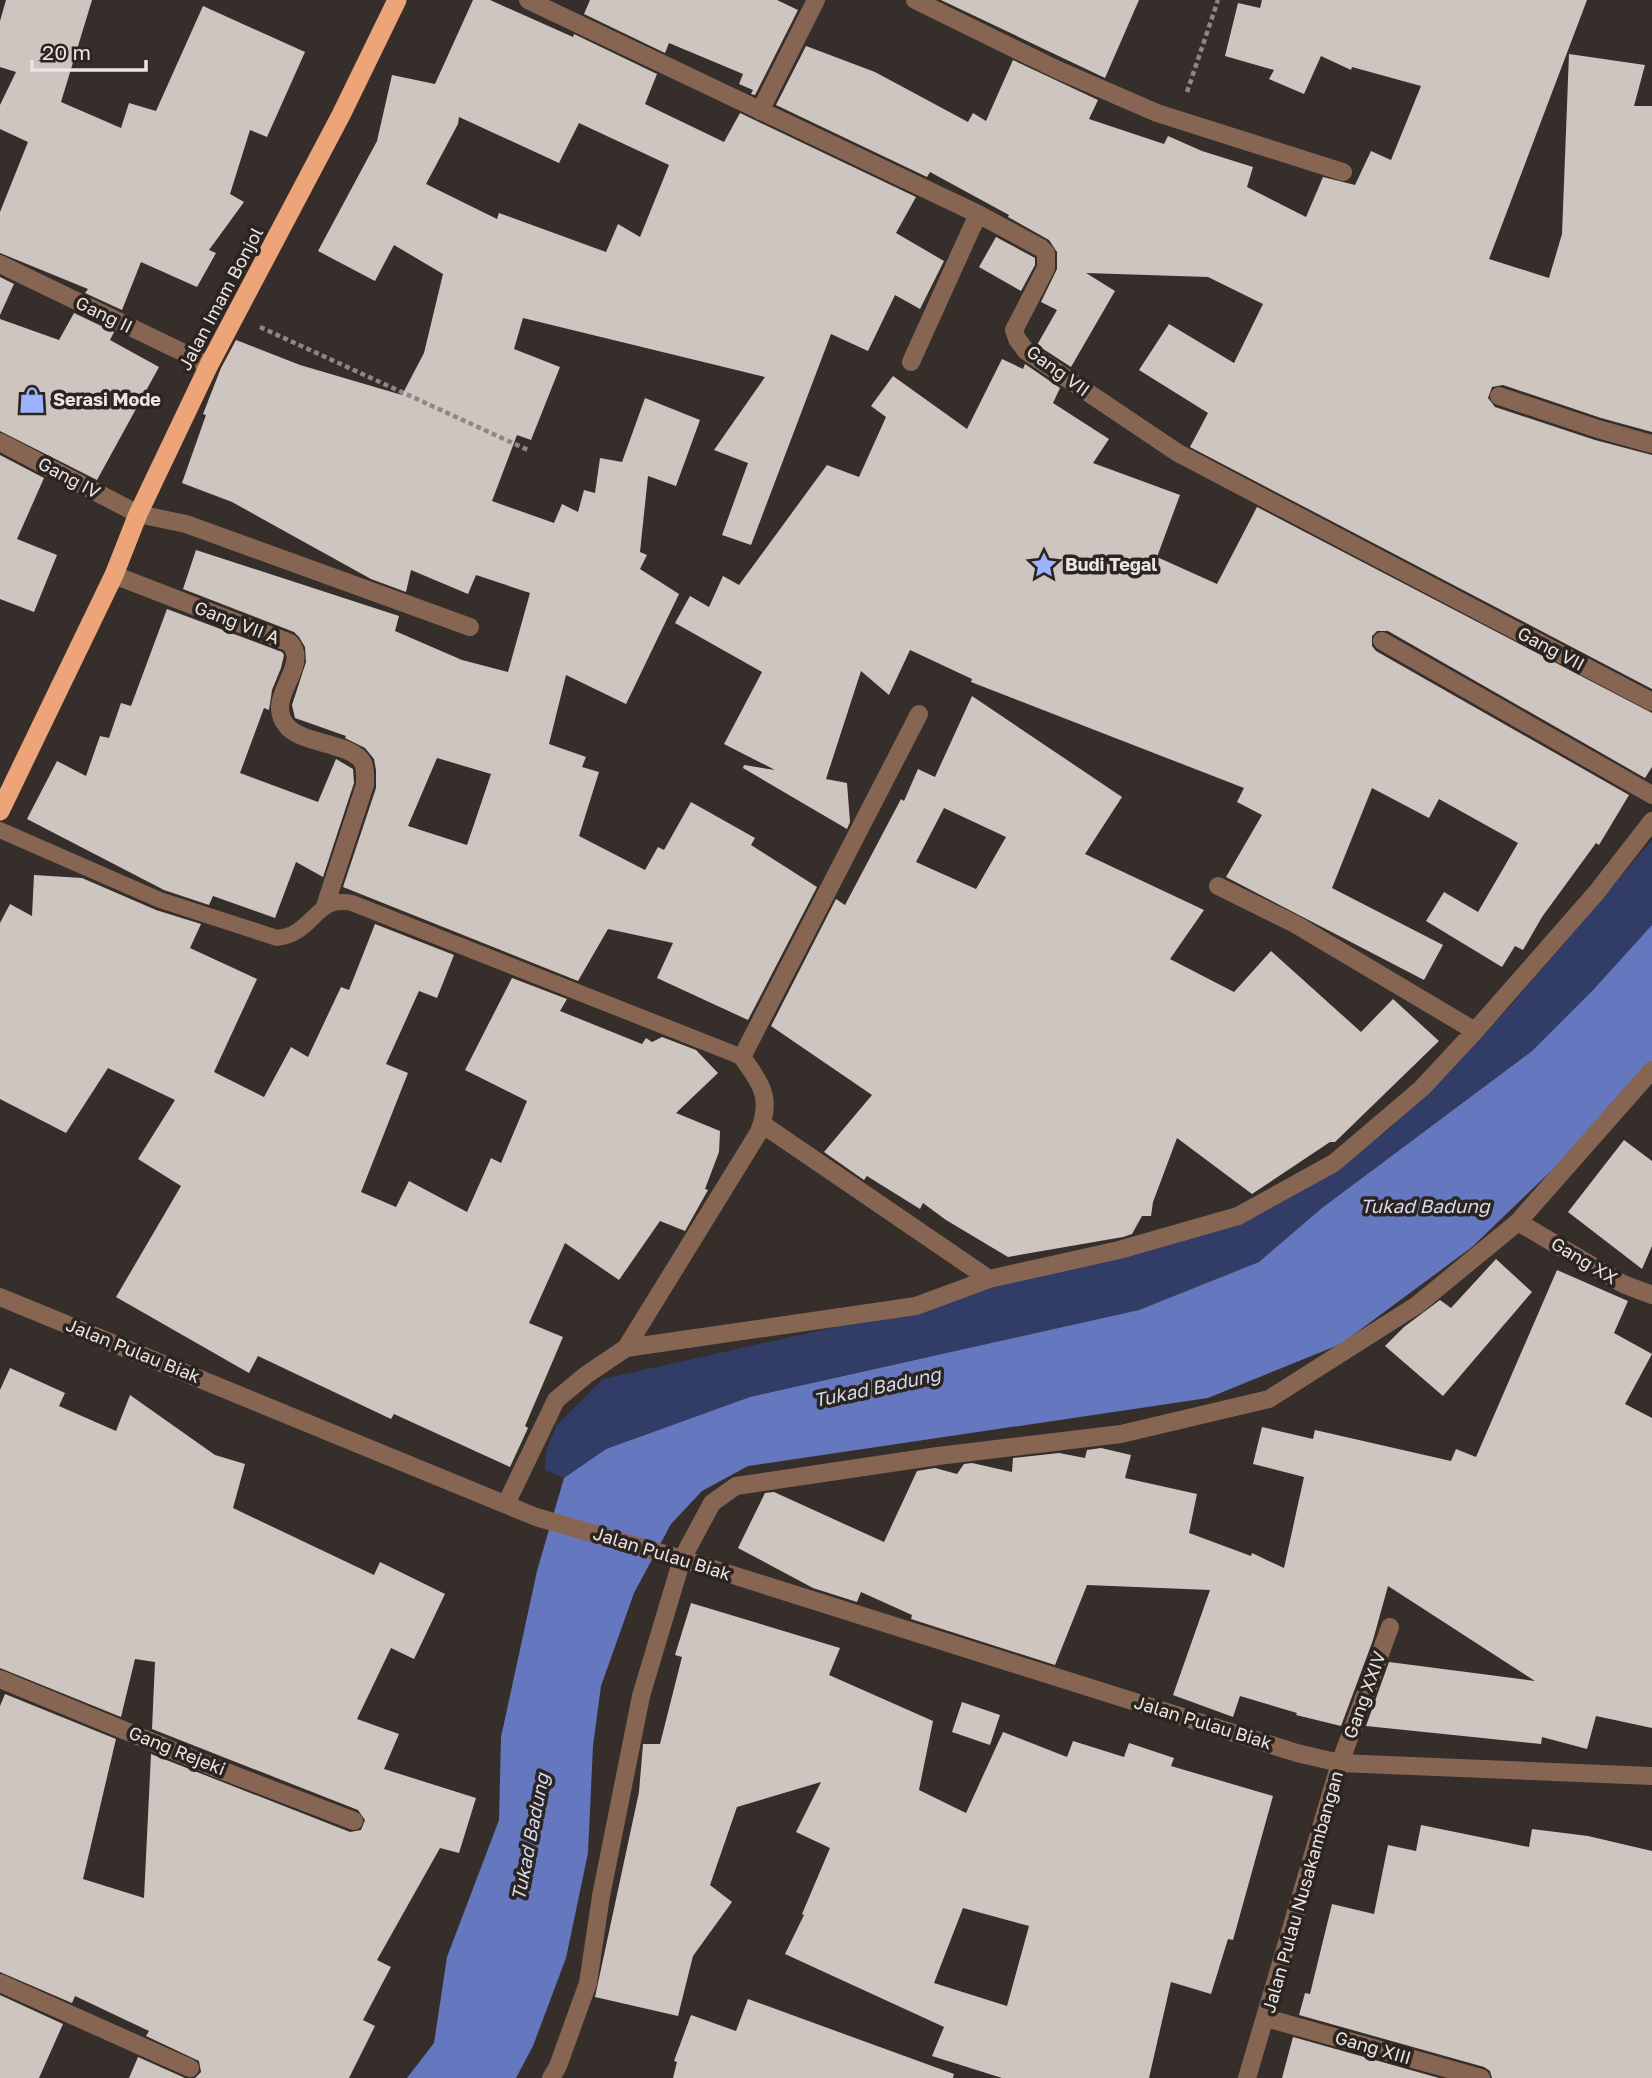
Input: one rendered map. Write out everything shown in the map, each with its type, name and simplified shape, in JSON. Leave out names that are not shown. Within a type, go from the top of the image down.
[{"type":"highway","name":"Jalan Imam Bonjol","points":[[0,811],[114,575],[138,514],[209,365],[237,317],[397,0]]},
{"type":"street","name":"Gang VII","points":[[528,0],[978,214],[1041,248],[1046,253],[1046,268],[1014,330],[1026,351],[1178,453],[1652,702]]},
{"type":"street","points":[[760,111],[816,0]]},
{"type":"street","points":[[915,0],[1058,70],[1157,113],[1343,172]]},
{"type":"street","points":[[911,362],[978,214]]},
{"type":"street","name":"Gang II","points":[[0,264],[209,365]]},
{"type":"street","points":[[1499,396],[1652,444]]},
{"type":"street","name":"Gang IV","points":[[0,442],[138,514],[186,524],[470,627]]},
{"type":"street","name":"Gang VII A","points":[[114,575],[290,643],[295,648],[296,659],[279,703],[280,716],[291,730],[356,755],[365,767],[365,785],[325,906]]},
{"type":"street","points":[[1382,641],[1652,795]]},
{"type":"street","points":[[506,1504],[556,1400],[586,1375],[626,1348],[762,1124],[766,1107],[765,1093],[742,1058],[919,714]]},
{"type":"street","points":[[626,1348],[916,1306],[989,1279],[1119,1250],[1238,1216],[1334,1163],[1422,1088],[1596,893],[1652,821]]},
{"type":"street","points":[[1218,887],[1295,925],[1475,1031]]},
{"type":"street","points":[[551,2078],[558,2066],[587,1983],[601,1896],[641,1696],[674,1557],[712,1503],[736,1486],[938,1456],[1121,1434],[1269,1399],[1417,1305],[1518,1222],[1652,1070]]},
{"type":"street","points":[[762,1124],[989,1279]]},
{"type":"street","name":"Gang XX","points":[[1518,1222],[1623,1284],[1652,1295]]},
{"type":"street","name":"Jalan Pulau Biak","points":[[0,1297],[536,1517],[674,1557],[1284,1749],[1340,1763]]},
{"type":"street","name":"Gang XXIV","points":[[1340,1763],[1390,1627]]},
{"type":"street","name":"Gang Rejeki","points":[[0,1679],[213,1767],[354,1821]]},
{"type":"street","name":"Jalan Pulau Nusakambangan","points":[[1247,2078],[1340,1763],[1652,1776]]},
{"type":"street","points":[[0,1983],[190,2068]]},
{"type":"street","name":"Gang XIII","points":[[1266,2018],[1481,2078]]},
{"type":"lane","points":[[0,830],[160,900],[277,938],[292,935],[325,906],[341,901],[352,903],[742,1058]]},
{"type":"path","points":[[1178,120],[1218,0]]},
{"type":"path","points":[[237,317],[528,450]]},
{"type":"shaded area","points":[[1652,840],[1652,925],[1593,990],[1532,1051],[1322,1208],[1259,1262],[1139,1310],[750,1397],[606,1449],[564,1478],[545,1470],[546,1452],[556,1426],[603,1379],[836,1327],[1216,1231],[1257,1214],[1388,1130],[1511,1005]]},
{"type":"water","name":"Tukad Badung","points":[[1652,925],[1652,1062],[1604,1120],[1472,1247],[1341,1344],[1208,1398],[748,1466],[702,1491],[671,1524],[634,1593],[601,1686],[593,1746],[588,1853],[566,1958],[533,2046],[516,2078],[407,2078],[434,2043],[447,1957],[499,1820],[501,1737],[537,1571],[564,1478],[606,1449],[750,1397],[1139,1310],[1259,1262],[1322,1208],[1532,1051],[1593,990]]},
{"type":"building","points":[[6,0],[92,0],[61,102],[121,128],[129,103],[156,111],[203,6],[305,52],[267,137],[250,130],[230,194],[244,202],[209,250],[216,253],[197,287],[141,262],[122,310],[85,293],[88,289],[0,253],[0,212],[28,142],[0,129],[0,105],[16,72],[0,67],[0,21]]},
{"type":"building","points":[[473,0],[490,0],[573,37],[574,34],[657,74],[645,104],[724,142],[740,113],[916,197],[896,233],[944,261],[920,309],[895,295],[868,351],[831,334],[751,545],[722,535],[748,463],[714,450],[765,377],[523,318],[514,349],[560,367],[531,440],[517,435],[492,501],[554,523],[562,504],[578,512],[584,490],[595,493],[600,458],[622,462],[645,398],[700,420],[676,486],[648,476],[640,552],[647,555],[640,569],[679,594],[626,704],[566,675],[549,744],[586,757],[582,767],[599,772],[579,836],[645,870],[658,847],[664,850],[691,802],[755,838],[751,845],[817,887],[748,1020],[657,978],[673,943],[608,929],[578,981],[343,887],[376,788],[374,759],[365,748],[345,738],[346,736],[295,718],[292,705],[306,662],[305,647],[294,632],[183,589],[196,550],[399,616],[395,631],[462,660],[508,672],[530,593],[476,575],[468,594],[411,570],[406,592],[371,579],[232,502],[182,483],[206,415],[203,414],[221,368],[236,340],[300,365],[402,395],[424,353],[443,274],[394,245],[375,281],[318,251],[377,141],[392,75],[435,84]],"holes":[[[459,117],[559,163],[579,123],[669,165],[640,237],[618,224],[606,252],[499,213],[497,219],[426,184],[458,124]],[[437,758],[491,774],[467,845],[408,826]]]},
{"type":"building","points":[[590,0],[777,0],[798,10],[755,95],[751,94],[753,90],[739,84],[743,74],[669,43],[665,53],[584,14]]},
{"type":"building","points":[[941,0],[1139,0],[1105,78]]},
{"type":"building","points":[[1262,0],[1587,0],[1489,259],[1549,278],[1562,234],[1569,54],[1645,65],[1634,106],[1652,106],[1652,432],[1503,385],[1492,387],[1488,398],[1495,407],[1595,440],[1652,455],[1652,689],[1190,447],[1208,413],[1139,370],[1169,324],[1234,363],[1263,304],[1208,277],[1086,273],[1115,291],[1071,367],[1037,345],[1057,310],[1041,302],[1057,269],[1057,252],[1049,240],[930,172],[927,177],[776,105],[806,46],[875,72],[968,122],[973,113],[986,121],[1013,60],[1098,100],[1089,119],[1164,144],[1168,136],[1202,151],[1253,167],[1247,187],[1306,217],[1323,177],[1355,185],[1371,151],[1391,160],[1421,86],[1352,67],[1351,70],[1321,56],[1304,94],[1269,79],[1274,70],[1225,56],[1238,3],[1260,8]]},
{"type":"building","points":[[996,237],[1035,258],[1035,265],[1021,291],[979,267]]},
{"type":"building","points":[[0,277],[14,284],[0,315]]},
{"type":"building","points":[[74,313],[114,332],[110,340],[159,367],[97,480],[0,431],[0,319],[59,340]]},
{"type":"building","points":[[1002,359],[1023,369],[1025,364],[1060,388],[1053,403],[1109,439],[1093,463],[1180,495],[1157,557],[1217,584],[1257,507],[1652,713],[1652,767],[1645,778],[1388,631],[1377,631],[1372,636],[1372,646],[1376,651],[1629,795],[1599,845],[1596,843],[1542,917],[1523,950],[1515,946],[1502,967],[1426,921],[1444,892],[1478,912],[1518,843],[1439,799],[1429,818],[1372,788],[1332,888],[1443,945],[1424,980],[1226,877],[1262,815],[1237,802],[1244,788],[971,682],[972,679],[910,650],[889,695],[861,671],[826,779],[847,783],[850,822],[847,829],[743,768],[744,765],[775,770],[724,744],[762,672],[675,623],[690,596],[709,607],[723,576],[739,585],[827,465],[859,477],[886,417],[871,406],[893,376],[967,429]]},
{"type":"building","points":[[0,455],[44,478],[17,539],[57,555],[34,612],[0,599]]},
{"type":"building","points":[[167,609],[284,655],[272,690],[269,710],[264,708],[240,773],[318,802],[336,759],[353,769],[354,783],[323,877],[296,862],[275,918],[213,896],[209,905],[164,890],[27,819],[57,761],[86,776],[100,736],[109,738],[121,703],[131,706]]},
{"type":"building","points":[[972,696],[1122,797],[1085,854],[1204,910],[1170,959],[1234,992],[1271,951],[1361,1032],[1393,999],[1439,1041],[1335,1142],[1330,1142],[1252,1194],[1177,1138],[1153,1202],[1151,1216],[1142,1216],[1132,1234],[1008,1257],[923,1203],[920,1209],[867,1176],[864,1180],[824,1152],[872,1095],[771,1026],[836,899],[845,905],[901,799],[904,801],[918,769],[935,777]],"holes":[[[944,808],[1006,837],[976,889],[916,862]]]},
{"type":"building","points":[[34,875],[82,878],[156,910],[201,924],[190,948],[257,979],[214,1072],[264,1097],[291,1047],[308,1057],[341,987],[349,990],[375,924],[454,955],[437,998],[419,991],[386,1064],[408,1073],[361,1192],[396,1207],[409,1181],[467,1212],[491,1158],[501,1163],[527,1101],[465,1070],[512,978],[567,999],[560,1011],[642,1044],[646,1038],[652,1042],[662,1037],[696,1050],[718,1073],[676,1113],[720,1131],[719,1152],[705,1189],[708,1190],[685,1231],[660,1221],[619,1280],[565,1243],[529,1323],[563,1337],[510,1467],[394,1414],[391,1419],[258,1356],[249,1373],[116,1297],[181,1186],[138,1159],[175,1100],[108,1068],[66,1133],[0,1099],[0,923],[10,904],[32,916]]},
{"type":"building","points":[[1624,1140],[1652,1161],[1652,1246],[1642,1269],[1568,1212]]},
{"type":"building","points":[[1496,1259],[1532,1292],[1443,1396],[1385,1346],[1404,1327],[1440,1300],[1451,1308]]},
{"type":"building","points":[[1557,1270],[1628,1301],[1614,1333],[1652,1354],[1625,1404],[1652,1418],[1652,1728],[1596,1716],[1587,1749],[1542,1737],[1541,1744],[1366,1726],[1389,1662],[1535,1681],[1388,1586],[1373,1640],[1341,1726],[1296,1715],[1297,1713],[1240,1696],[1233,1717],[1173,1695],[1210,1590],[1087,1585],[1055,1665],[911,1619],[912,1615],[861,1592],[857,1602],[813,1588],[738,1548],[765,1493],[774,1492],[884,1542],[917,1471],[935,1468],[957,1474],[964,1464],[972,1463],[1012,1472],[1013,1458],[1059,1453],[1085,1458],[1087,1450],[1101,1448],[1131,1455],[1125,1478],[1197,1494],[1189,1533],[1251,1556],[1252,1553],[1284,1568],[1304,1477],[1253,1464],[1262,1427],[1313,1439],[1315,1430],[1451,1461],[1456,1449],[1476,1457]]},
{"type":"building","points":[[10,1368],[65,1393],[59,1406],[116,1431],[130,1395],[215,1455],[245,1464],[233,1508],[374,1575],[380,1562],[445,1594],[414,1659],[391,1648],[357,1719],[399,1734],[384,1769],[476,1798],[459,1853],[440,1848],[377,1960],[391,1967],[363,2020],[375,2026],[349,2078],[195,2078],[201,2072],[199,2061],[146,2036],[149,2031],[75,1996],[72,2003],[0,1972],[0,1706],[5,1694],[116,1739],[83,1879],[144,1898],[151,1754],[350,1832],[361,1830],[365,1820],[358,1810],[152,1729],[155,1662],[135,1659],[121,1717],[0,1668],[0,1390]]},
{"type":"building","points":[[691,1603],[840,1648],[829,1675],[933,1721],[919,1790],[966,1813],[1003,1732],[1067,1757],[1073,1741],[1124,1757],[1129,1743],[1174,1758],[1171,1766],[1273,1796],[1233,1940],[1228,1939],[1211,1994],[1171,1982],[1149,2078],[1002,2078],[932,2056],[944,2027],[785,1954],[804,1915],[802,1914],[830,1848],[796,1832],[821,1782],[737,1807],[710,1885],[732,1902],[693,1956],[678,2016],[595,1997],[639,1792],[643,1744],[660,1744],[682,1657],[675,1655]],"holes":[[[963,1908],[1029,1926],[1007,2006],[934,1983]]]},
{"type":"building","points":[[962,1702],[1000,1715],[990,1745],[952,1732]]},
{"type":"building","points":[[1421,1825],[1529,1847],[1532,1829],[1588,1836],[1652,1851],[1652,2078],[1492,2078],[1490,2071],[1484,2067],[1299,2015],[1305,1993],[1310,1994],[1332,1904],[1374,1914],[1388,1845],[1416,1851]]},
{"type":"building","points":[[0,1995],[63,2024],[39,2078],[0,2078]]},
{"type":"building","points":[[748,1999],[954,2074],[953,2078],[673,2078],[677,2062],[674,2061],[691,2015],[736,2031]]},
{"type":"building","points":[[1293,2037],[1439,2078],[1282,2078]]},
{"type":"building","points":[[138,2057],[185,2078],[129,2078]]},
{"type":"place","name":"Serasi Mode","points":[[32,400]]},
{"type":"place","name":"Budi Tegal","points":[[1044,565]]}]
